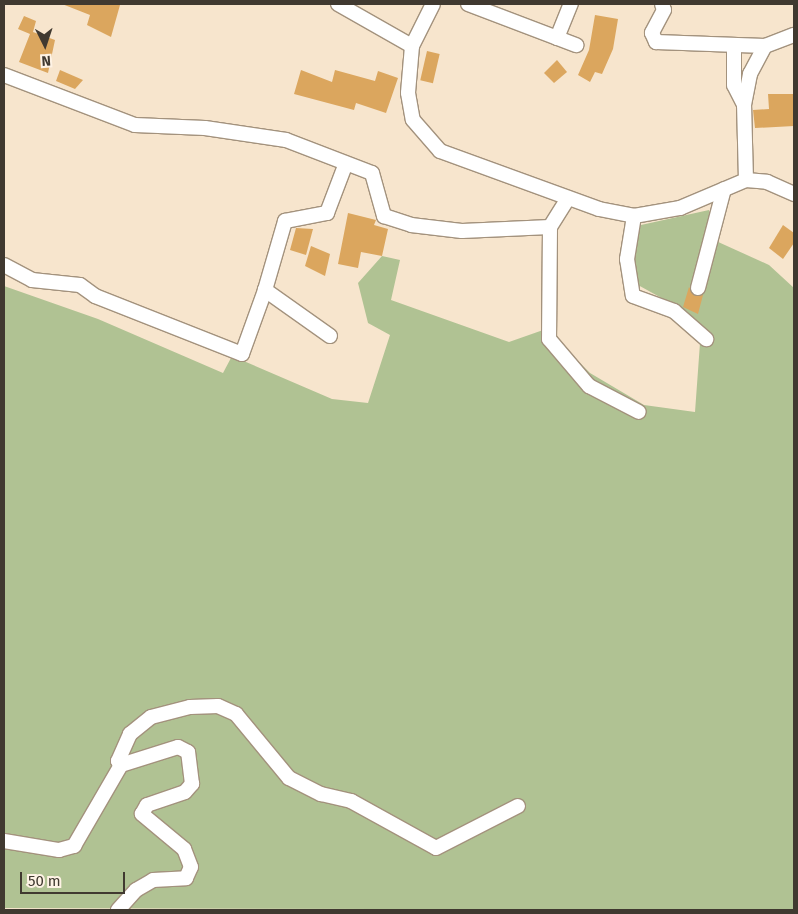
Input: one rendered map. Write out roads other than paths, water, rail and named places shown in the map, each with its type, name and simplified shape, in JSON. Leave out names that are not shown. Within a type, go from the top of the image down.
[{"type":"street","points":[[338,4],[412,46]]},
{"type":"street","points":[[433,4],[412,46],[408,93],[413,120],[440,151],[568,198],[634,216],[680,208],[746,180],[767,182],[794,194]]},
{"type":"street","points":[[468,4],[576,45]]},
{"type":"street","points":[[557,38],[571,4]]},
{"type":"street","points":[[662,4],[664,10],[652,33],[656,42],[765,46],[794,36]]},
{"type":"street","points":[[734,46],[734,85],[744,104]]},
{"type":"street","points":[[746,180],[744,104],[750,74],[765,46]]},
{"type":"street","points":[[4,75],[135,125],[205,128],[286,140],[372,173],[384,216],[462,231],[550,227]]},
{"type":"street","points":[[4,265],[32,280],[80,285],[95,296],[242,354],[265,290],[285,220],[327,213],[346,163]]},
{"type":"street","points":[[698,288],[724,189]]},
{"type":"street","points":[[568,198],[550,227],[549,339],[588,386],[639,412]]},
{"type":"street","points":[[634,216],[627,259],[633,296],[674,311],[706,339]]},
{"type":"street","points":[[265,290],[330,336]]},
{"type":"street","points":[[4,841],[59,850],[74,846],[121,765],[121,747],[151,717],[190,706],[218,706],[236,714],[289,778],[321,794],[351,801],[436,848],[518,806]]},
{"type":"street","points":[[118,910],[136,890],[153,880],[186,878],[191,867],[184,849],[142,814],[147,805],[186,792],[192,784],[188,752],[178,748],[162,750],[121,765]]}]
